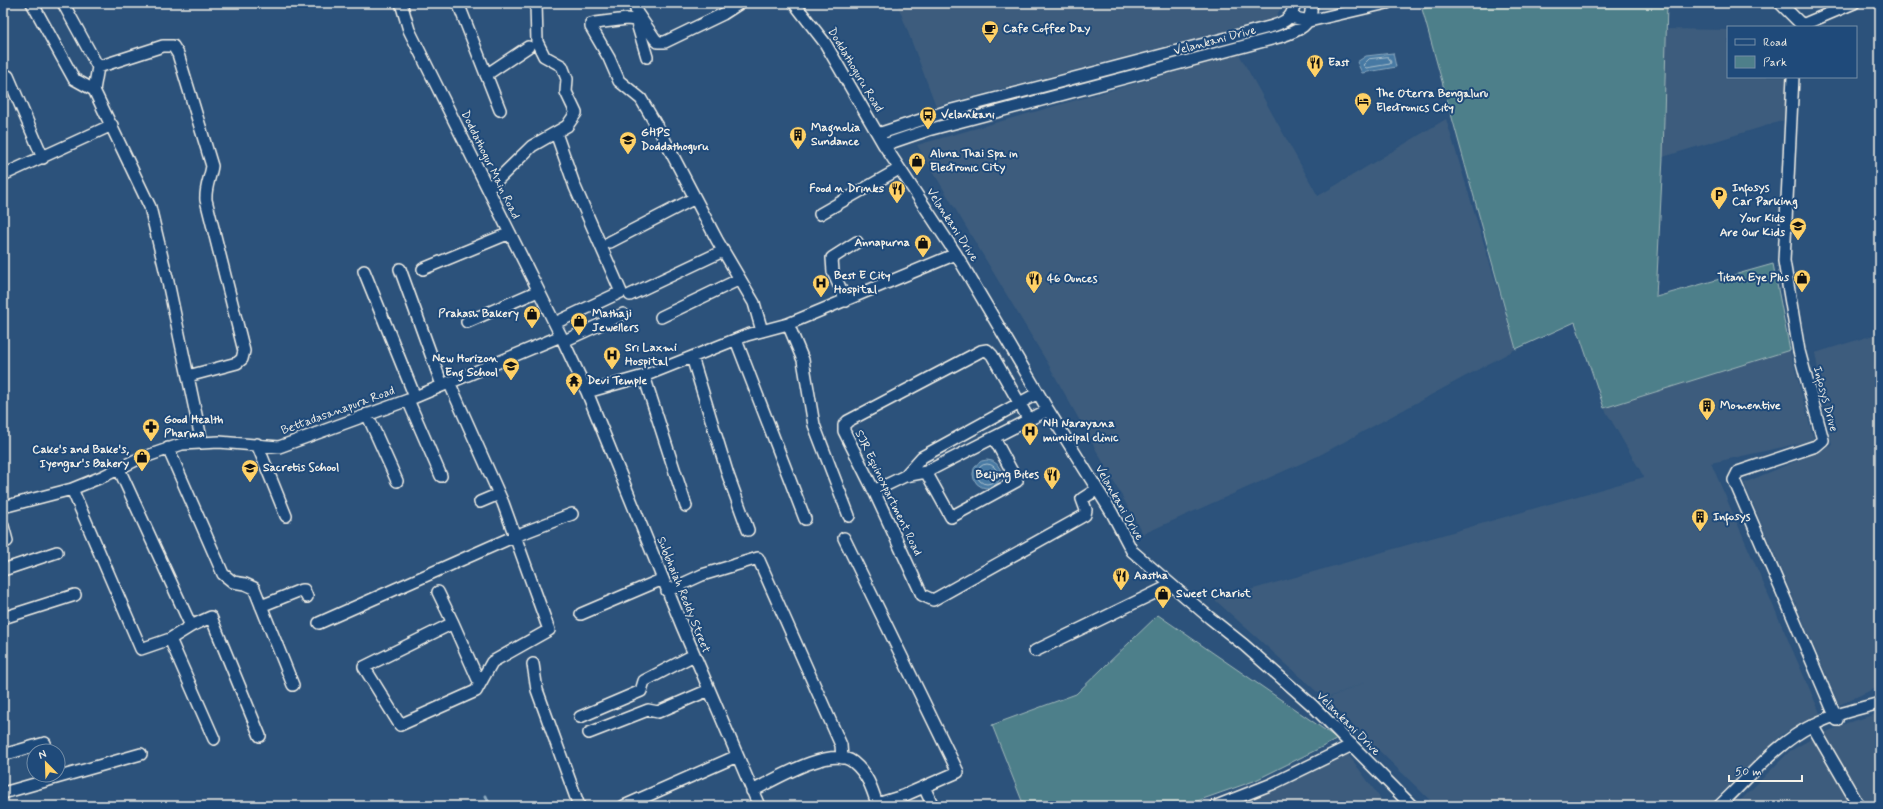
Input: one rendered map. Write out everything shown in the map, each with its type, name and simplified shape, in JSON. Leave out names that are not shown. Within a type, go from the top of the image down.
[{"type":"street","points":[[32,3],[74,79],[94,90],[150,207],[202,442]]},
{"type":"street","name":"Doddathogur Main Road","points":[[401,3],[409,30],[563,339]]},
{"type":"street","points":[[458,3],[500,110]]},
{"type":"street","points":[[488,189],[532,146],[567,126],[576,113],[566,92],[567,79],[562,66],[544,56],[537,42],[536,3]]},
{"type":"street","points":[[636,12],[655,39],[658,42],[665,42],[723,14],[740,3]]},
{"type":"street","name":"Doddathoguru Road","points":[[794,3],[825,43],[878,134]]},
{"type":"street","points":[[1293,9],[1311,12],[1387,3]]},
{"type":"street","points":[[1780,3],[1802,26],[1854,3]]},
{"type":"street","points":[[67,4],[98,67],[94,90]]},
{"type":"street","name":"Velankani Drive","points":[[1293,9],[1286,22],[1273,26],[948,112],[878,134],[899,169],[956,254],[1096,490],[1112,513],[1132,551],[1244,645],[1312,705],[1412,806]]},
{"type":"street","points":[[636,12],[647,57]]},
{"type":"street","points":[[636,12],[627,19],[595,23],[591,24],[591,27],[609,58],[618,81],[641,100],[662,135],[723,251],[754,303],[762,331]]},
{"type":"street","name":"Velankani Drive","points":[[884,145],[928,130],[1279,38],[1294,32],[1311,12]]},
{"type":"street","points":[[98,67],[163,46],[173,46],[178,54],[212,166],[210,177],[205,189],[206,200],[244,351],[242,359],[237,363],[188,376]]},
{"type":"street","points":[[486,75],[528,47]]},
{"type":"street","points":[[8,76],[43,158]]},
{"type":"street","name":"Infosys Drive","points":[[1793,78],[1784,261],[1799,351],[1823,440],[1816,446],[1738,472],[1734,480],[1836,718]]},
{"type":"street","points":[[3,175],[43,158],[112,125]]},
{"type":"street","points":[[555,323],[621,292],[575,187],[556,133]]},
{"type":"street","points":[[820,214],[899,169]]},
{"type":"street","points":[[610,242],[695,198]]},
{"type":"street","points":[[423,269],[510,233]]},
{"type":"street","points":[[846,301],[833,272],[832,258],[857,242]]},
{"type":"street","points":[[630,294],[723,251]]},
{"type":"street","points":[[587,392],[644,376],[736,340],[788,324],[956,254]]},
{"type":"street","points":[[400,269],[445,384],[498,494],[549,630],[492,662],[476,691],[400,725],[364,667],[453,624]]},
{"type":"street","points":[[364,271],[441,476]]},
{"type":"street","points":[[661,318],[740,279]]},
{"type":"street","points":[[467,322],[538,291]]},
{"type":"street","name":"Bettadasanapura Road","points":[[3,507],[72,489],[104,476],[136,460],[182,444],[219,442],[258,444],[279,447],[412,398],[623,314]]},
{"type":"street","points":[[788,324],[803,360],[814,425],[849,516]]},
{"type":"street","name":"Subbhaiah Reddy Street","points":[[563,339],[587,392],[667,591],[759,806]]},
{"type":"street","points":[[736,340],[805,519]]},
{"type":"street","name":"SJR Equinoxpartment Road","points":[[1020,403],[988,350],[981,351],[848,420],[844,425],[844,431],[874,491],[922,595],[933,600],[1084,515],[1086,510],[1082,499],[1096,490]]},
{"type":"street","points":[[692,357],[728,475],[748,530]]},
{"type":"street","points":[[644,376],[686,506]]},
{"type":"street","points":[[905,476],[922,457],[1038,393]]},
{"type":"street","points":[[1020,403],[1029,420]]},
{"type":"street","points":[[874,491],[905,476],[926,472],[1048,410]]},
{"type":"street","points":[[367,414],[397,481]]},
{"type":"street","points":[[965,432],[974,448]]},
{"type":"street","points":[[926,472],[951,517],[1017,481],[994,438]]},
{"type":"street","points":[[258,444],[286,516]]},
{"type":"street","points":[[168,448],[223,574],[233,582],[245,584],[254,588],[293,685]]},
{"type":"street","points":[[119,469],[191,626]]},
{"type":"street","points":[[72,489],[141,649],[170,639],[191,626],[211,617],[260,736]]},
{"type":"street","points":[[480,502],[498,494]]},
{"type":"street","points":[[319,623],[515,536],[572,514]]},
{"type":"street","points":[[3,526],[7,541]]},
{"type":"street","points":[[752,791],[808,764],[827,759],[842,758],[852,762],[862,771],[870,782],[877,805],[924,788],[958,772],[844,538]]},
{"type":"street","points":[[3,570],[58,552]]},
{"type":"street","points":[[667,591],[702,576],[758,558],[841,745],[842,758]]},
{"type":"street","points":[[581,614],[663,579]]},
{"type":"street","points":[[1035,651],[1171,584]]},
{"type":"street","points":[[261,606],[301,590],[304,590],[307,597]]},
{"type":"street","points":[[438,592],[480,684]]},
{"type":"street","points":[[3,618],[75,595]]},
{"type":"street","points":[[170,639],[214,739]]},
{"type":"street","points":[[580,717],[641,691],[644,681],[694,655]]},
{"type":"street","points":[[533,664],[537,690],[579,806]]},
{"type":"street","points":[[589,733],[648,710],[658,712],[709,690]]},
{"type":"street","points":[[1719,806],[1786,742],[1813,727],[1880,703]]},
{"type":"street","points":[[1836,718],[1880,707]]},
{"type":"street","points":[[1725,806],[1789,746],[1813,727]]},
{"type":"street","points":[[1813,727],[1859,806]]},
{"type":"street","points":[[1216,806],[1272,784],[1352,745]]},
{"type":"street","points":[[3,755],[26,748]]},
{"type":"street","points":[[3,793],[140,754]]},
{"type":"street","points":[[624,806],[738,759]]},
{"type":"street","points":[[640,806],[738,759]]},
{"type":"street","points":[[924,788],[933,806]]},
{"type":"shaded area","points":[[897,3],[1284,3],[1275,18],[936,106]]},
{"type":"shaded area","points":[[1666,29],[1727,30],[1727,78],[1787,78],[1785,120],[1663,157]]},
{"type":"shaded area","name":"Velankani","points":[[1239,54],[1318,196],[1446,119],[1516,349],[1318,456],[1143,534],[1047,362],[917,145]]},
{"type":"shaded area","points":[[1880,333],[1880,686],[1839,705],[1744,483],[1832,446],[1815,353]]},
{"type":"shaded area","points":[[1790,350],[1814,440],[1711,463],[1820,713],[1783,734],[1708,806],[1436,806],[1326,699],[1368,681],[1325,699],[1215,600],[1644,477],[1604,408]]},
{"type":"shaded area","points":[[1880,713],[1880,806],[1735,806],[1790,751],[1815,737],[1847,723]]},
{"type":"shaded area","points":[[1348,754],[1386,806],[1237,806]]},
{"type":"green space","points":[[1447,3],[1667,3],[1663,157],[1656,297],[1773,264],[1790,350],[1604,408],[1575,322],[1516,349],[1422,9]]},
{"type":"green space","points":[[1158,615],[1338,739],[1254,781],[1183,806],[1024,806],[992,725],[1076,694]]},
{"type":"water","points":[[1393,53],[1396,67],[1362,73],[1357,62],[1366,56]]},
{"type":"water","points":[[987,460],[997,464],[1001,474],[997,484],[987,488],[977,484],[973,474],[977,464]]},
{"type":"waterway","points":[[486,796],[490,806]]},
{"type":"place","name":"Cafe Coffee Day","points":[[990,44]]},
{"type":"place","name":"East","points":[[1315,78]]},
{"type":"place","name":"The Oterra Bengaluru Electronics City","points":[[1363,116]]},
{"type":"place","name":"Velankani","points":[[928,130]]},
{"type":"place","name":"Magnolia Sundance","points":[[798,150]]},
{"type":"place","name":"GHPS Doddathoguru","points":[[628,155]]},
{"type":"place","name":"Aluna Thai Spa in Electronic City","points":[[917,176]]},
{"type":"place","name":"Food n Drinks","points":[[897,204]]},
{"type":"place","name":"Infosys Car Parking","points":[[1719,210]]},
{"type":"place","name":"Your Kids Are Our Kids","points":[[1798,241]]},
{"type":"place","name":"Annapurna","points":[[923,258]]},
{"type":"place","name":"Titan Eye Plus","points":[[1802,293]]},
{"type":"place","name":"46 Ounces","points":[[1034,294]]},
{"type":"place","name":"Best E City Hospital","points":[[821,298]]},
{"type":"place","name":"Prakash Bakery","points":[[532,329]]},
{"type":"place","name":"Mathaji Jewellers","points":[[579,336]]},
{"type":"place","name":"Sri Laxmi Hospital","points":[[612,370]]},
{"type":"place","name":"New Horizon Eng School","points":[[511,381]]},
{"type":"place","name":"Devi Temple","points":[[574,396]]},
{"type":"place","name":"Momentive","points":[[1707,421]]},
{"type":"place","name":"Good Health Pharma","points":[[151,442]]},
{"type":"place","name":"NH Narayana municipal clinic","points":[[1030,446]]},
{"type":"place","name":"Cake's and Bake's, Iyengar's Bakery","points":[[142,472]]},
{"type":"place","name":"Sacretis School","points":[[250,483]]},
{"type":"place","name":"Beijing Bites","points":[[1052,490]]},
{"type":"place","name":"Infosys","points":[[1700,532]]},
{"type":"place","name":"Aastha","points":[[1121,591]]},
{"type":"place","name":"Sweet Chariot","points":[[1163,609]]}]
